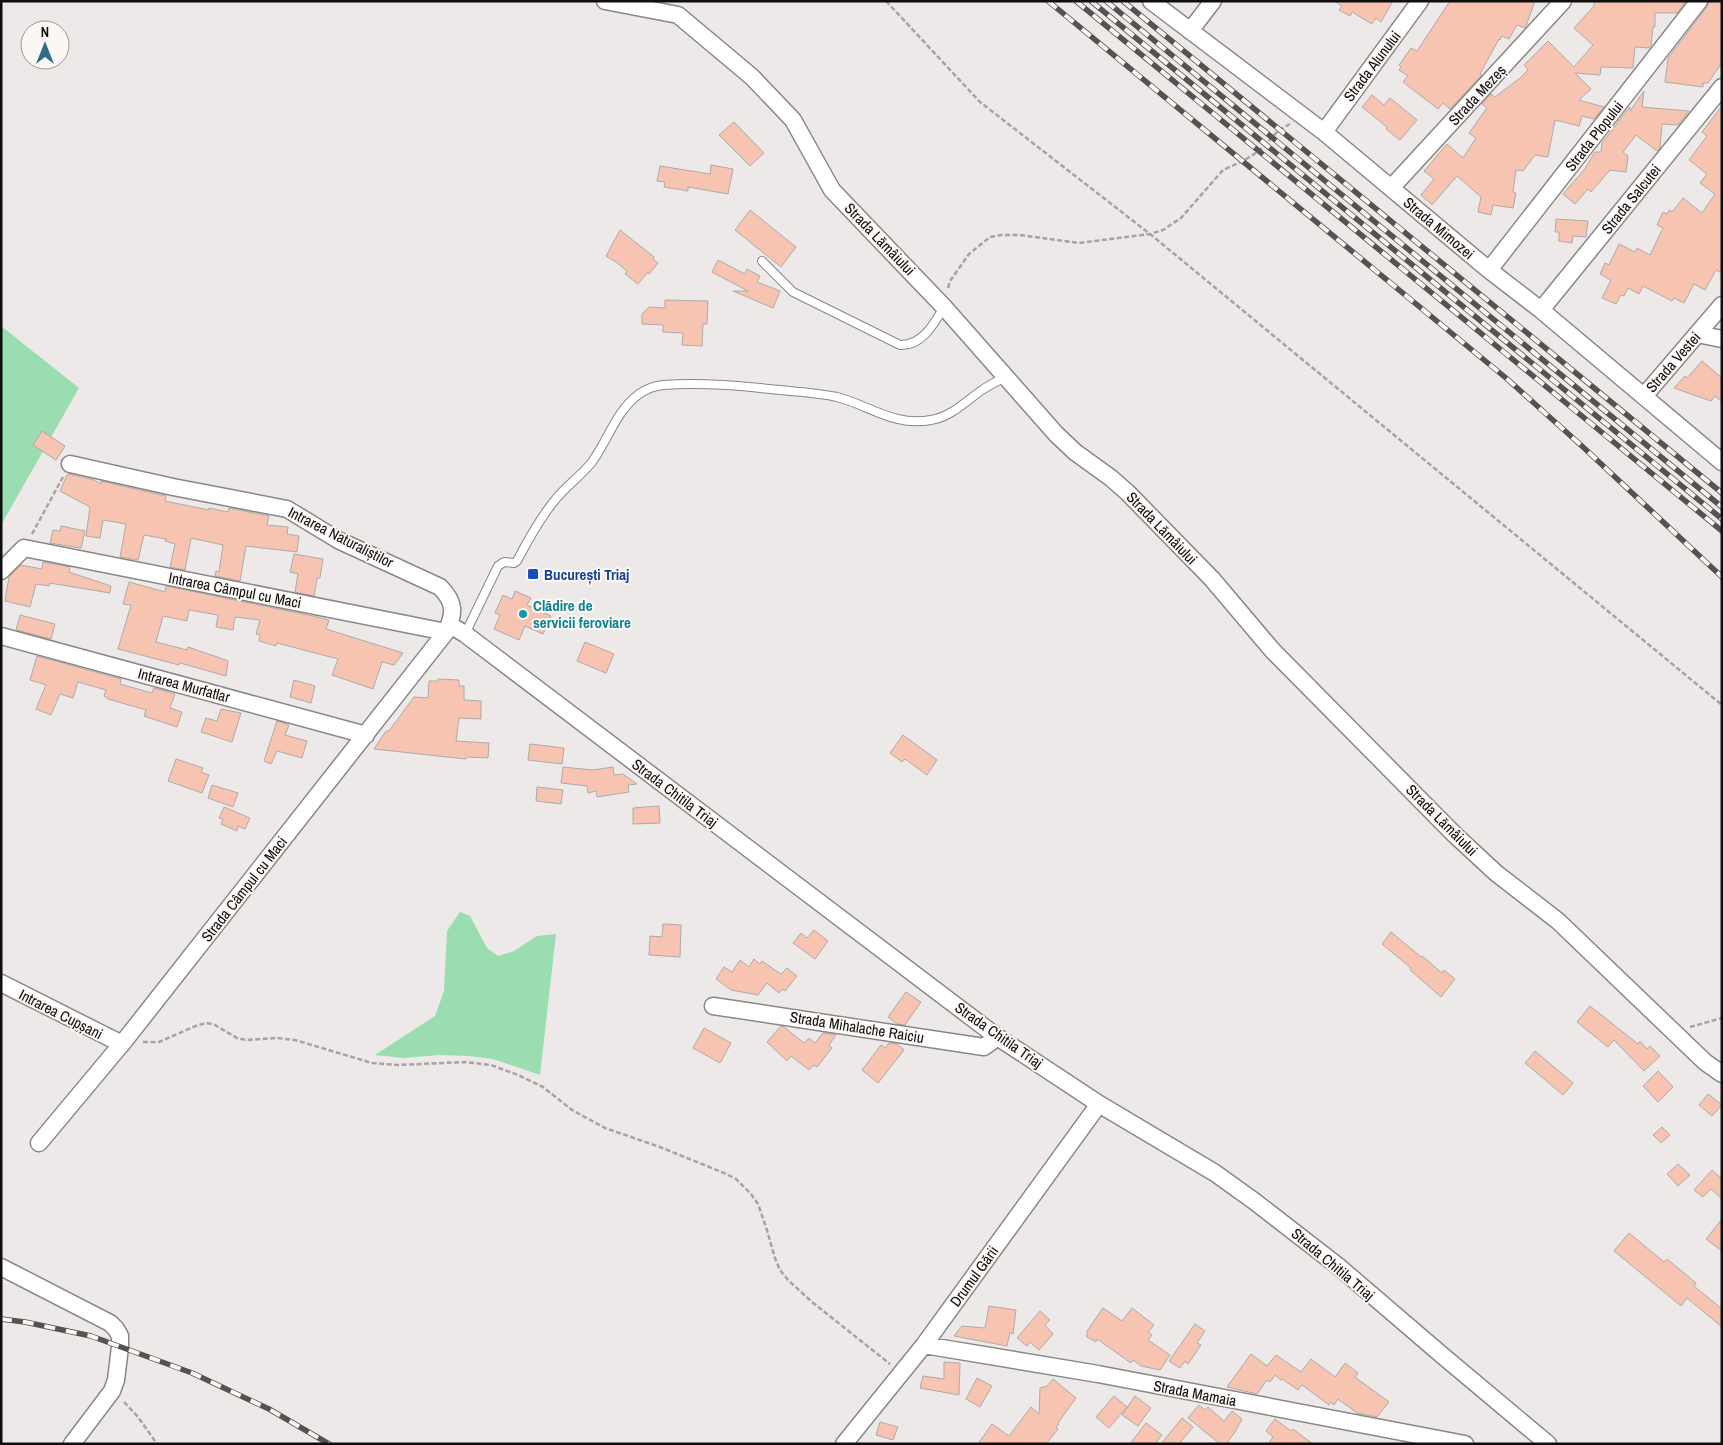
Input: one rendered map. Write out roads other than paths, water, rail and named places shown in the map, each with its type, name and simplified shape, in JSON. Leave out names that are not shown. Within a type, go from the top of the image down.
[{"type":"street","name":"Strada Lămâiului","points":[[606,1],[678,15],[752,77],[793,120],[832,190],[944,307],[1056,434],[1075,452],[1111,478],[1134,499],[1212,579],[1273,651],[1455,835],[1496,873],[1558,921],[1705,1062],[1722,1074]]},
{"type":"street","name":"Strada Mimozei","points":[[1151,1],[1324,132],[1722,462]]},
{"type":"street","points":[[1190,31],[1213,1]]},
{"type":"street","name":"Strada Alunului","points":[[1324,132],[1420,1]]},
{"type":"street","name":"Strada Mezeș","points":[[1390,188],[1563,1]]},
{"type":"street","name":"Strada Plopului","points":[[1489,270],[1699,1]]},
{"type":"street","name":"Strada Salcutei","points":[[1541,310],[1722,87]]},
{"type":"street","name":"Strada Vestei","points":[[1644,396],[1722,305]]},
{"type":"street","points":[[1697,334],[1722,339]]},
{"type":"street","name":"Intrarea Naturaliștilor","points":[[70,464],[173,487],[287,509],[338,540],[440,586],[448,594],[452,603],[453,610],[448,628]]},
{"type":"street","name":"Intrarea Câmpul cu Maci","points":[[1,571],[24,548],[448,628]]},
{"type":"street","name":"Strada Chitila Triaj","points":[[448,628],[465,634],[996,1036],[1099,1104],[1193,1159],[1254,1201],[1338,1266],[1548,1444]]},
{"type":"street","name":"Strada Câmpul cu Maci","points":[[39,1143],[123,1042],[366,735],[448,628]]},
{"type":"street","name":"Intrarea Murfatlar","points":[[1,636],[366,735]]},
{"type":"street","name":"Intrarea Cupșani","points":[[1,984],[123,1042]]},
{"type":"street","name":"Strada Mihalache Raiciu","points":[[713,1006],[984,1046],[992,1042],[996,1036]]},
{"type":"street","name":"Drumul Gării","points":[[844,1444],[924,1345],[1099,1104]]},
{"type":"street","points":[[1,1267],[106,1321],[116,1329],[120,1336],[118,1370],[112,1390],[72,1444]]},
{"type":"street","name":"Strada Mamaia","points":[[924,1345],[1108,1376],[1465,1444]]},
{"type":"lane","points":[[762,261],[793,292],[900,345],[909,345],[916,342],[938,318],[944,307]]},
{"type":"lane","points":[[465,634],[498,566],[504,562],[514,563],[517,560],[549,508],[591,463],[617,419],[632,400],[650,388],[662,385],[708,385],[817,394],[854,402],[885,416],[917,421],[941,418],[967,402],[983,389],[1005,377]]},
{"type":"railway","points":[[1048,1],[1506,378],[1722,577]]},
{"type":"railway","points":[[1076,1],[1722,531]]},
{"type":"railway","points":[[1091,1],[1722,519]]},
{"type":"railway","points":[[1106,1],[1722,507]]},
{"type":"railway","points":[[1123,1],[1722,493]]},
{"type":"railway","points":[[1,1319],[25,1322],[91,1336],[192,1373],[269,1409],[329,1444]]},
{"type":"place","name":"București Triaj","points":[[533,574]]},
{"type":"place","name":"Clădire de servicii feroviare","points":[[523,614]]}]
